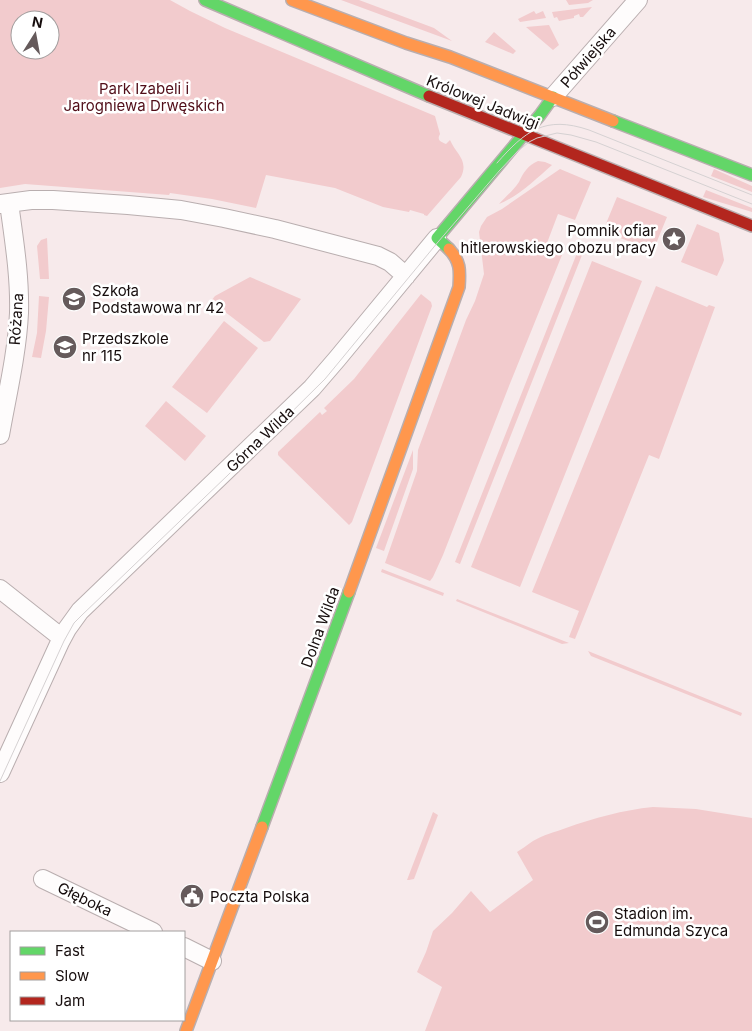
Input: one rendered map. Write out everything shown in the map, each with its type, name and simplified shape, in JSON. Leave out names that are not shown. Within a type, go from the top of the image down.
[{"type":"street","name":"Królowej Jadwigi","points":[[205,0],[439,100],[752,226]]},
{"type":"street","name":"Królowej Jadwigi","points":[[292,0],[406,43],[450,57],[752,174]]},
{"type":"street","name":"Półwiejska","points":[[540,115],[553,97],[638,0]]},
{"type":"street","name":"Górna Wilda","points":[[0,772],[62,638],[73,621],[87,604],[312,388],[540,115]]},
{"type":"street","points":[[5,203],[46,200],[128,205],[180,210],[224,218],[282,230],[378,256],[390,262],[406,276]]},
{"type":"street","name":"Różana","points":[[0,435],[19,314],[18,276],[5,203]]},
{"type":"street","name":"Dolna Wilda","points":[[186,1031],[305,712],[459,287],[461,272],[458,259],[437,238]]},
{"type":"street","points":[[0,589],[62,638]]},
{"type":"street","name":"Głęboka","points":[[43,879],[151,931]]},
{"type":"street","points":[[185,948],[212,961]]},
{"type":"green space","name":"Park Izabeli i Jarogniewa Drwęskich","points":[[0,0],[170,0],[225,28],[435,116],[440,134],[439,140],[446,144],[450,140],[461,157],[464,166],[461,177],[427,216],[410,210],[409,212],[383,207],[335,188],[266,175],[256,208],[170,193],[169,195],[25,184],[0,188]]},
{"type":"green space","points":[[341,0],[359,0],[434,28],[452,41]]},
{"type":"green space","points":[[566,0],[593,0],[588,3],[569,5]]},
{"type":"green space","points":[[592,7],[583,17],[580,17],[579,14],[574,16],[574,18],[559,21],[557,17],[554,18],[552,12]]},
{"type":"green space","points":[[534,11],[536,14],[543,11],[546,18],[520,22],[518,19]]},
{"type":"green space","points":[[549,25],[559,45],[553,50],[526,27]]},
{"type":"green space","points":[[494,32],[516,51],[513,54],[485,42]]},
{"type":"green space","points":[[538,161],[552,165],[520,192],[499,204],[517,185],[526,170]]},
{"type":"green space","points":[[560,169],[591,182],[575,220],[558,214],[547,243],[564,250],[443,555],[430,581],[385,563],[417,471],[418,450],[484,274],[479,232],[487,217],[502,209]]},
{"type":"green space","points":[[714,169],[752,186],[752,192],[711,176]]},
{"type":"green space","points":[[706,190],[752,208],[752,212],[703,197]]},
{"type":"green space","points":[[617,197],[667,217],[653,251],[603,231]]},
{"type":"green space","points":[[697,224],[719,233],[724,260],[717,276],[681,262]]},
{"type":"green space","points":[[47,238],[49,279],[40,279],[37,246],[41,240]]},
{"type":"green space","points":[[579,248],[584,250],[460,564],[455,562]]},
{"type":"green space","points":[[592,261],[642,281],[520,587],[471,567]]},
{"type":"green space","points":[[250,277],[301,299],[270,341],[264,342],[211,301],[215,296]]},
{"type":"green space","points":[[656,286],[707,307],[709,305],[715,307],[659,459],[649,455],[575,639],[569,637],[579,611],[532,592]]},
{"type":"green space","points":[[421,294],[431,302],[432,306],[352,522],[349,525],[278,455],[278,452],[320,412],[322,415],[327,411],[324,408],[354,379]]},
{"type":"green space","points":[[39,296],[49,297],[41,358],[32,357],[37,333]]},
{"type":"green space","points":[[224,321],[258,348],[207,413],[172,387]]},
{"type":"green space","points":[[166,401],[206,436],[185,461],[145,426]]},
{"type":"green space","points":[[413,450],[413,469],[384,551],[376,548]]},
{"type":"green space","points":[[382,569],[444,593],[443,596],[381,572]]},
{"type":"green space","points":[[457,599],[569,643],[562,644],[456,601]]},
{"type":"green space","points":[[588,651],[742,713],[741,716],[591,656]]},
{"type":"green space","name":"Stadion im. Edmunda Szyca","points":[[653,807],[696,809],[752,818],[752,1031],[425,1031],[442,987],[417,972],[433,931],[471,891],[490,912],[533,880],[517,852],[533,841],[598,818]]},
{"type":"green space","points":[[433,812],[438,815],[414,879],[407,880]]},
{"type":"tram line","points":[[497,163],[517,142],[527,135],[548,125],[560,124],[589,130],[752,195]]},
{"type":"tram line","points":[[0,781],[74,623],[325,379],[438,242],[500,170],[529,142],[557,133],[571,135],[596,142],[752,204]]},
{"type":"traffic: fast","points":[[205,0],[429,96]]},
{"type":"traffic: fast","points":[[449,249],[437,238],[553,97]]},
{"type":"traffic: fast","points":[[613,121],[752,175]]},
{"type":"traffic: fast","points":[[262,827],[349,592]]},
{"type":"traffic: slow","points":[[292,0],[406,43],[450,57],[613,121]]},
{"type":"traffic: slow","points":[[349,592],[459,287],[459,267],[456,258],[449,249]]},
{"type":"traffic: slow","points":[[186,1031],[262,827]]},
{"type":"traffic: jam","points":[[429,96],[752,226]]},
{"type":"place","name":"Pomnik ofiar hitlerowskiego obozu pracy","points":[[674,239]]},
{"type":"place","name":"Szkoła Podstawowa nr 42","points":[[74,299]]},
{"type":"place","name":"Przedszkole nr 115","points":[[65,347]]},
{"type":"place","name":"Poczta Polska","points":[[192,896]]},
{"type":"place","name":"Stadion im. Edmunda Szyca","points":[[597,922]]}]
